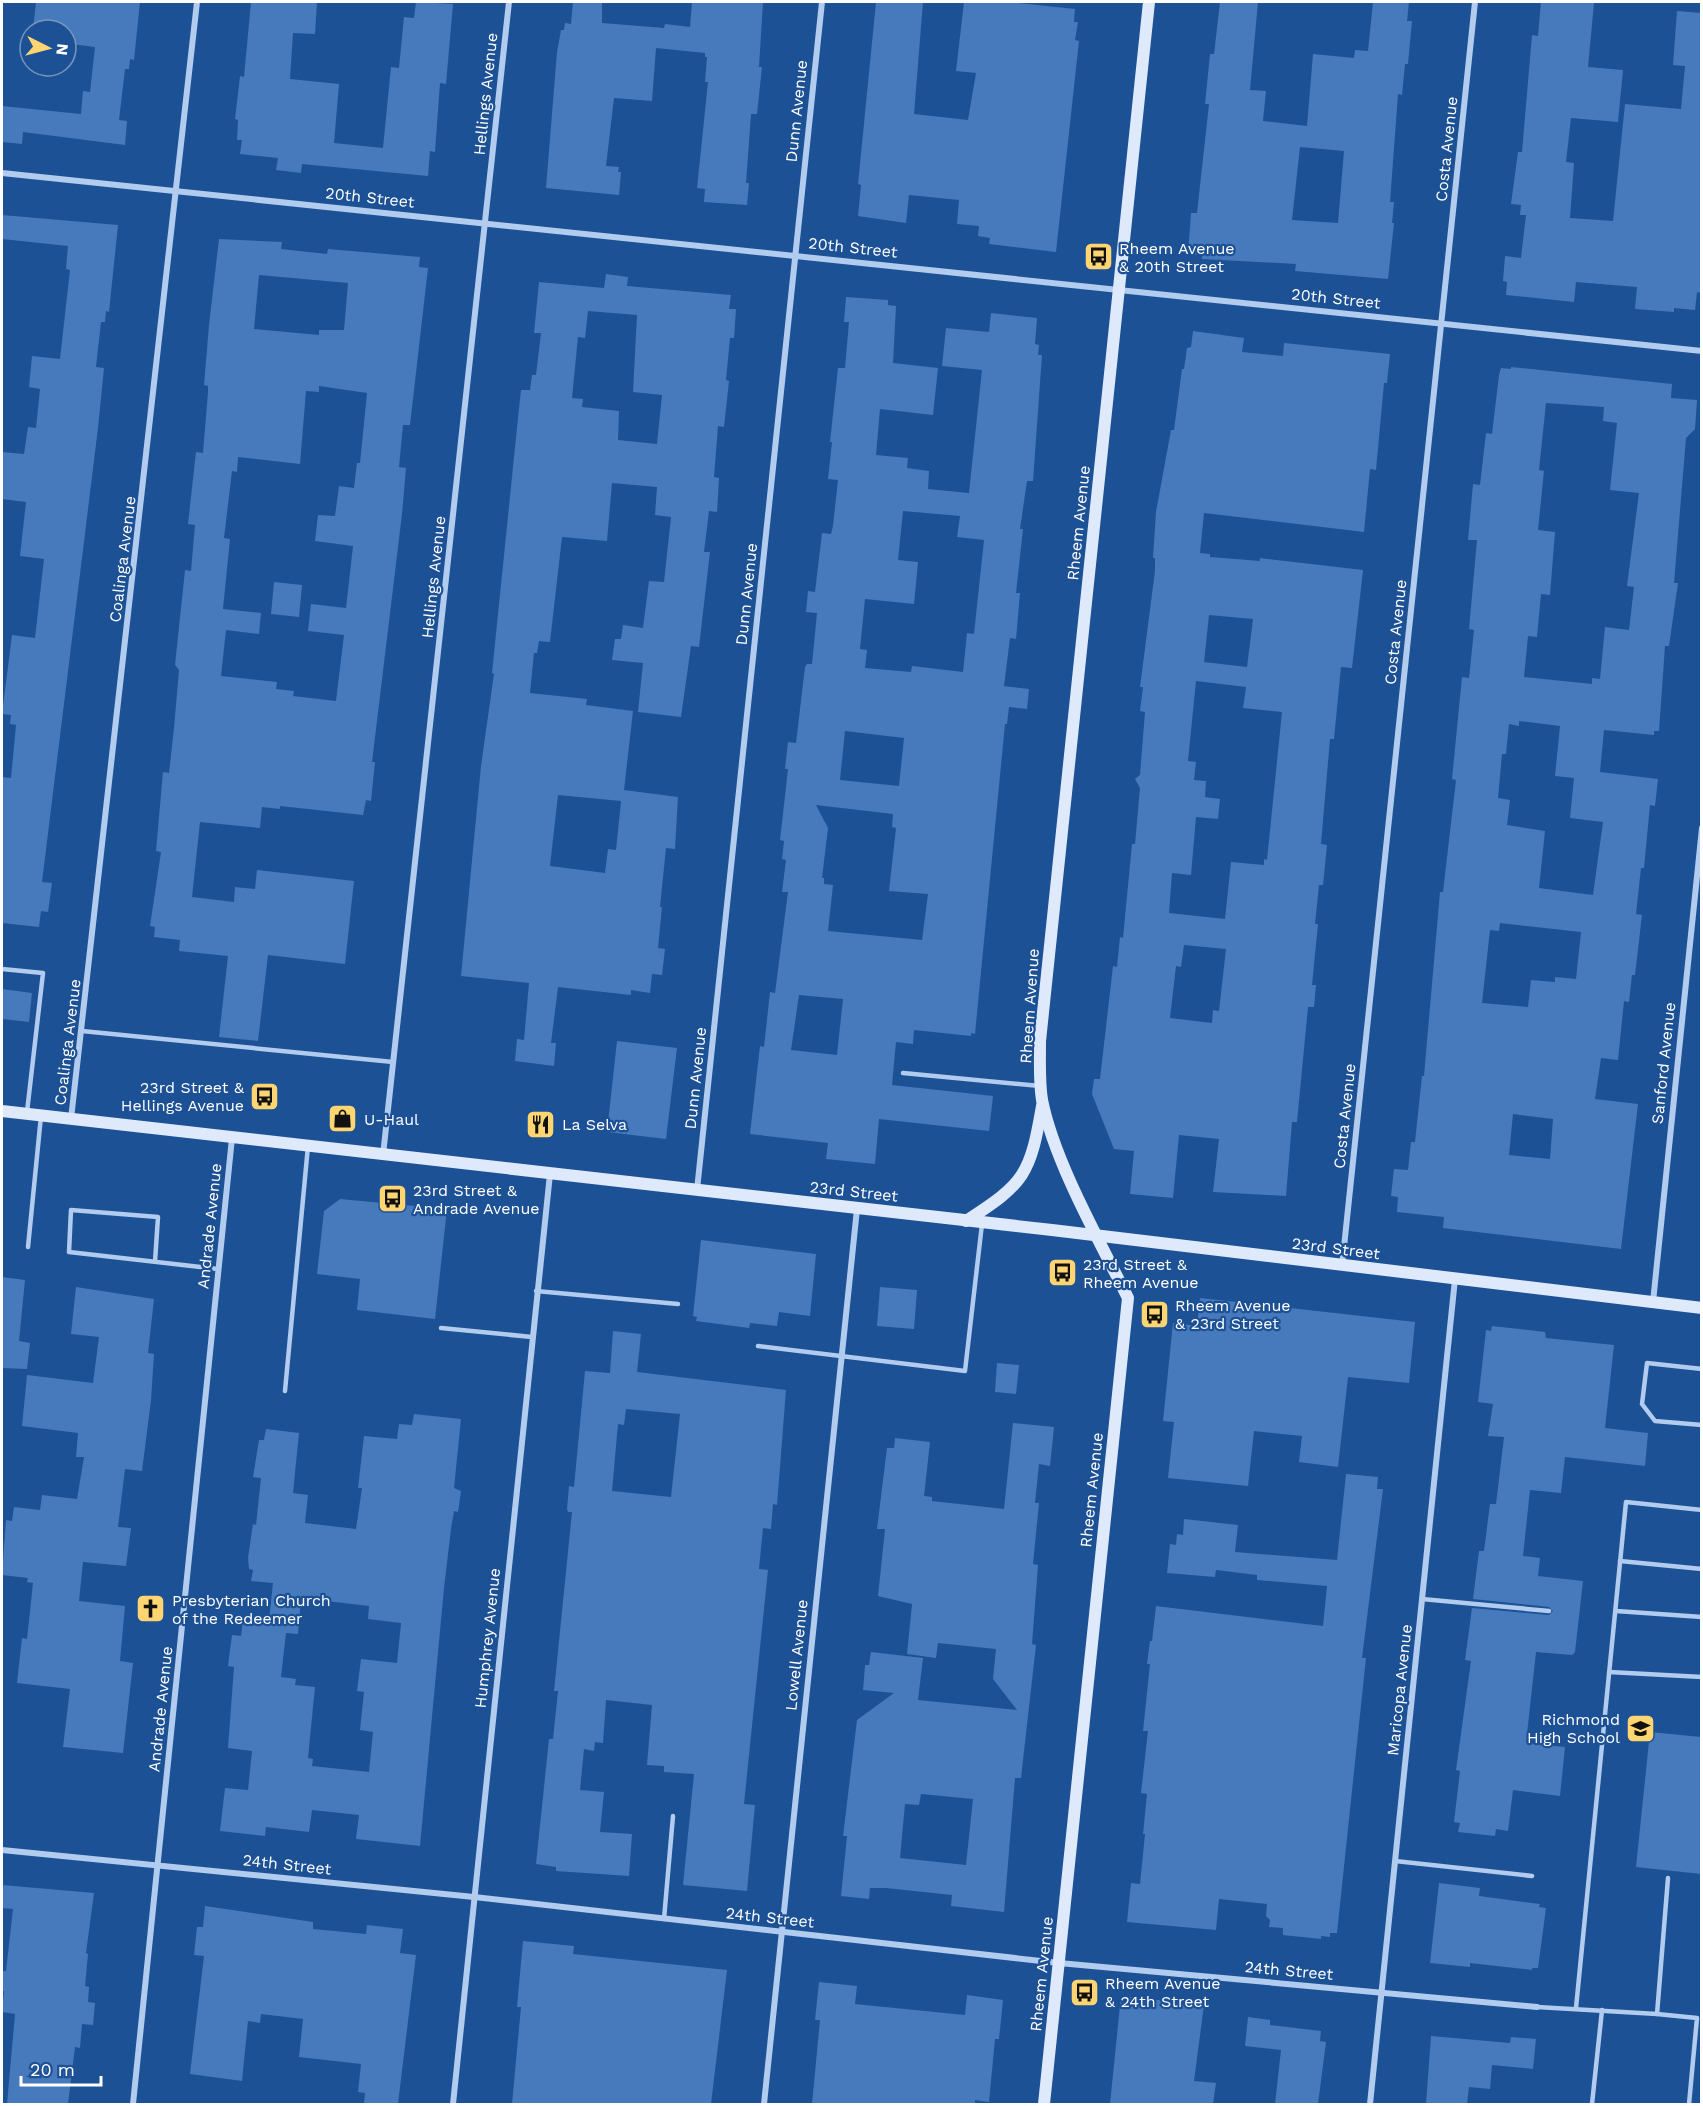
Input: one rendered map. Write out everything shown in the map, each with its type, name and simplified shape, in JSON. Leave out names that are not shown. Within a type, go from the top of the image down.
[{"type":"street","name":"Coalinga Avenue","points":[[71,1120],[197,2]]},
{"type":"street","name":"Hellings Avenue","points":[[383,1155],[509,2]]},
{"type":"street","name":"Dunn Avenue","points":[[697,1190],[822,2]]},
{"type":"street","name":"Rheem Avenue","points":[[1044,2104],[1128,1298],[1072,1182],[1043,1102],[1040,1086],[1040,1041],[1149,2]]},
{"type":"street","name":"Costa Avenue","points":[[1342,1266],[1475,2]]},
{"type":"street","name":"20th Street","points":[[2,173],[795,254],[1701,351]]},
{"type":"street","name":"Sanford Avenue","points":[[1653,1302],[1701,828]]},
{"type":"street","points":[[966,1221],[1002,1198],[1020,1181],[1036,1143],[1043,1102]]},
{"type":"street","name":"23rd Street","points":[[2,1112],[966,1221],[1701,1308]]},
{"type":"street","name":"Andrade Avenue","points":[[133,2104],[232,1138]]},
{"type":"street","name":"Humphrey Avenue","points":[[453,2104],[550,1174]]},
{"type":"street","name":"Lowell Avenue","points":[[764,2104],[780,1932],[857,1209]]},
{"type":"street","name":"Maricopa Avenue","points":[[1370,2104],[1455,1279]]},
{"type":"street","name":"24th Street","points":[[2,1850],[474,1897],[1059,1963],[1537,2007]]},
{"type":"lane","points":[[2,969],[43,973],[27,1114]]},
{"type":"lane","points":[[81,1031],[393,1062]]},
{"type":"lane","points":[[903,1073],[1040,1086]]},
{"type":"lane","points":[[28,1247],[41,1116]]},
{"type":"lane","points":[[285,1391],[308,1146]]},
{"type":"lane","points":[[155,1262],[158,1217],[71,1210],[69,1252],[155,1262],[218,1269]]},
{"type":"lane","points":[[758,1346],[966,1371],[982,1223]]},
{"type":"lane","points":[[536,1291],[678,1304]]},
{"type":"lane","points":[[441,1328],[532,1337]]},
{"type":"lane","points":[[1701,1369],[1647,1363],[1642,1404],[1654,1421],[1701,1425]]},
{"type":"lane","points":[[1576,2008],[1626,1502],[1701,1510]]},
{"type":"lane","points":[[1620,1561],[1701,1569]]},
{"type":"lane","points":[[1422,1599],[1549,1611]]},
{"type":"lane","points":[[1616,1611],[1701,1617]]},
{"type":"lane","points":[[1609,1672],[1701,1677]]},
{"type":"lane","points":[[664,1919],[673,1816]]},
{"type":"lane","points":[[1395,1861],[1532,1876]]},
{"type":"lane","points":[[1657,2014],[1668,1878]]},
{"type":"lane","points":[[1537,2007],[1697,2018],[1689,2104]]},
{"type":"lane","points":[[1592,2104],[1602,2010]]},
{"type":"building","points":[[36,2],[140,2],[134,60],[130,59],[129,69],[125,69],[119,120],[127,121],[125,145],[23,132],[22,144],[2,142],[2,106],[81,114],[83,91],[90,92],[95,47],[78,45],[78,18],[34,18]]},
{"type":"building","points":[[251,2],[317,2],[315,34],[293,33],[290,79],[339,84],[334,143],[383,148],[391,67],[399,68],[404,17],[414,18],[416,2],[453,4],[446,84],[440,83],[435,152],[430,151],[428,176],[302,164],[301,173],[276,170],[278,158],[240,154],[242,140],[237,140],[238,120],[235,119],[240,76],[244,77]]},
{"type":"building","points":[[573,2],[602,2],[602,23],[664,28],[665,24],[690,27],[692,2],[763,2],[759,67],[762,67],[757,114],[751,114],[746,183],[749,183],[747,205],[704,202],[705,189],[697,188],[708,82],[705,82],[707,57],[705,53],[656,48],[652,101],[614,98],[606,166],[619,167],[618,172],[621,172],[619,195],[546,188],[557,52],[561,30],[564,30],[565,23],[571,24]]},
{"type":"building","points":[[876,2],[923,2],[914,114],[968,120],[976,73],[956,71],[964,2],[1010,2],[1075,9],[1074,22],[1078,22],[1075,40],[1079,41],[1056,252],[989,244],[990,238],[978,236],[979,226],[957,224],[959,200],[909,195],[906,223],[858,216],[861,185],[858,184]]},
{"type":"building","points":[[1220,2],[1258,2],[1250,90],[1266,91],[1263,121],[1307,126],[1313,54],[1354,58],[1355,50],[1368,51],[1373,2],[1409,2],[1407,21],[1412,21],[1408,64],[1405,64],[1402,95],[1398,94],[1390,202],[1394,202],[1392,223],[1394,223],[1388,279],[1295,271],[1296,264],[1202,259],[1202,255],[1188,254],[1191,213],[1197,213],[1209,104],[1205,104],[1210,54],[1214,54]],"holes":[[[1300,147],[1344,151],[1338,223],[1292,220]]]},
{"type":"building","points":[[1541,2],[1594,3],[1588,67],[1623,70],[1618,122],[1571,118],[1566,162],[1574,163],[1570,218],[1613,221],[1625,104],[1681,109],[1685,66],[1673,65],[1677,11],[1701,13],[1701,293],[1697,292],[1695,310],[1674,308],[1674,312],[1635,309],[1637,287],[1576,282],[1574,302],[1506,295],[1507,282],[1503,281],[1505,256],[1521,258],[1526,215],[1520,215],[1521,205],[1511,204],[1518,152],[1522,152],[1532,35],[1538,36]]},
{"type":"building","points":[[2,215],[118,225],[109,312],[106,311],[105,322],[101,322],[96,367],[104,368],[98,428],[42,882],[52,883],[48,912],[41,911],[39,927],[2,923],[2,777],[11,778],[16,725],[10,724],[11,715],[2,714],[12,635],[35,638],[44,559],[20,556],[26,502],[2,499],[2,452],[24,454],[28,427],[36,428],[40,389],[29,387],[32,356],[60,359],[70,270],[66,269],[68,246],[2,239]]},
{"type":"building","points":[[219,239],[282,242],[281,249],[327,254],[328,249],[420,257],[419,267],[428,268],[410,425],[403,425],[399,467],[406,468],[372,762],[375,762],[371,801],[366,800],[363,815],[280,806],[280,809],[262,807],[260,828],[200,822],[192,897],[234,902],[235,887],[255,889],[257,870],[354,881],[345,964],[268,955],[258,1041],[219,1037],[228,956],[179,951],[180,940],[154,937],[155,927],[150,926],[161,852],[156,851],[163,772],[169,773],[174,728],[179,670],[175,665],[185,570],[191,571],[195,525],[188,524],[196,452],[203,453],[208,392],[208,386],[204,385]],"holes":[[[259,275],[348,283],[344,330],[319,330],[319,335],[254,329]],[[319,386],[367,393],[360,463],[357,463],[354,488],[339,486],[335,516],[318,515],[315,541],[353,546],[346,608],[311,604],[308,631],[344,635],[336,701],[293,696],[294,691],[276,689],[277,682],[221,676],[226,630],[259,634],[261,613],[223,609],[230,539],[224,538],[232,471],[237,472],[238,457],[300,464],[306,391],[319,392]]]},
{"type":"building","points":[[606,274],[628,277],[627,286],[731,295],[729,309],[736,309],[734,338],[730,338],[726,380],[729,381],[724,427],[718,426],[714,477],[719,478],[717,512],[709,511],[704,552],[710,552],[699,647],[691,646],[681,717],[638,712],[643,663],[612,660],[615,639],[621,639],[623,625],[643,628],[649,581],[664,582],[671,517],[655,515],[657,487],[612,483],[607,541],[562,537],[550,642],[539,641],[537,653],[534,653],[530,693],[587,699],[586,705],[633,711],[624,790],[678,797],[675,849],[666,848],[660,907],[662,907],[658,948],[665,949],[662,975],[652,974],[650,993],[631,990],[631,995],[558,987],[551,1043],[556,1043],[554,1066],[515,1061],[517,1039],[524,1040],[529,983],[461,976],[481,766],[494,674],[492,673],[521,390],[530,390],[532,375],[536,375],[541,333],[534,333],[539,282],[604,288]],"holes":[[[588,311],[637,315],[633,392],[662,395],[657,444],[618,440],[619,411],[582,407],[583,399],[572,398],[578,337],[585,338]],[[558,795],[621,801],[616,850],[608,849],[605,873],[550,866]]]},
{"type":"building","points":[[846,297],[888,300],[888,305],[896,306],[893,363],[938,368],[933,415],[880,409],[876,455],[908,458],[907,468],[929,471],[928,489],[969,493],[982,370],[942,366],[946,328],[989,332],[991,313],[1037,318],[1035,344],[1039,345],[1038,355],[1042,355],[1033,481],[1027,481],[1020,529],[1023,529],[1016,593],[1020,593],[1016,639],[1010,638],[1004,686],[1029,689],[1027,709],[1009,707],[1007,724],[1005,724],[975,1034],[971,1033],[971,1036],[914,1030],[913,1044],[896,1042],[892,1085],[993,1096],[989,1131],[879,1119],[875,1164],[826,1159],[828,1143],[750,1134],[760,1046],[764,1047],[770,992],[775,993],[788,892],[782,892],[786,860],[782,859],[784,841],[780,840],[788,769],[785,769],[788,742],[796,743],[805,667],[807,664],[812,664],[817,613],[806,612],[808,591],[815,592],[822,533],[831,534],[833,526],[838,480],[828,479],[838,368],[845,368],[849,322],[844,322]],"holes":[[[903,511],[960,516],[957,537],[984,540],[974,634],[967,633],[963,672],[912,666],[911,672],[865,668],[867,650],[860,649],[865,599],[914,604],[918,562],[898,560]],[[845,731],[904,738],[899,786],[840,780]],[[816,805],[893,814],[892,827],[896,828],[889,891],[928,894],[922,940],[828,931],[833,885],[824,884],[824,878],[822,878],[828,828]],[[799,995],[843,999],[837,1055],[791,1050]]]},
{"type":"building","points":[[1193,331],[1244,338],[1242,352],[1283,356],[1284,343],[1390,354],[1387,383],[1384,383],[1376,470],[1370,469],[1364,532],[1204,513],[1200,553],[1210,554],[1210,557],[1260,561],[1260,558],[1363,570],[1352,668],[1341,667],[1334,739],[1330,739],[1321,844],[1327,845],[1323,885],[1319,885],[1315,924],[1318,924],[1312,985],[1316,985],[1314,1007],[1308,1007],[1297,1122],[1292,1122],[1286,1196],[1213,1192],[1219,1139],[1179,1135],[1173,1198],[1130,1194],[1134,1151],[1114,1149],[1092,1094],[1094,1079],[1100,1079],[1113,966],[1117,967],[1120,937],[1123,938],[1132,844],[1135,844],[1140,788],[1135,779],[1140,775],[1145,712],[1140,711],[1143,687],[1140,687],[1155,571],[1155,558],[1153,558],[1156,512],[1171,430],[1174,430],[1182,369],[1184,369],[1187,348],[1191,347]],"holes":[[[1209,615],[1253,619],[1247,667],[1204,662]],[[1196,681],[1246,687],[1243,708],[1282,712],[1267,860],[1264,859],[1264,865],[1231,862],[1225,919],[1169,913],[1172,873],[1191,875],[1196,817],[1218,819],[1220,799],[1205,797],[1206,781],[1194,780],[1196,762],[1188,761]],[[1184,945],[1226,949],[1219,1011],[1213,1010],[1212,1023],[1170,1018],[1176,966],[1181,967]]]},
{"type":"building","points":[[1511,367],[1672,384],[1671,398],[1697,400],[1695,429],[1686,438],[1674,583],[1678,583],[1669,646],[1665,646],[1659,731],[1654,731],[1654,735],[1604,730],[1600,772],[1658,779],[1655,806],[1650,805],[1644,868],[1641,868],[1636,914],[1642,915],[1635,975],[1632,975],[1629,1002],[1624,1001],[1618,1060],[1601,1058],[1595,1099],[1638,1104],[1621,1249],[1443,1228],[1444,1217],[1397,1212],[1398,1197],[1391,1196],[1394,1169],[1408,1170],[1411,1142],[1415,1142],[1422,1076],[1424,1076],[1440,892],[1443,892],[1456,780],[1452,779],[1462,677],[1469,678],[1474,630],[1469,629],[1477,540],[1468,540],[1473,484],[1480,485],[1486,433],[1492,434],[1501,368],[1511,369]],"holes":[[[1546,403],[1604,407],[1603,421],[1617,423],[1610,490],[1639,493],[1627,586],[1634,587],[1629,630],[1605,627],[1600,679],[1592,678],[1592,684],[1524,677],[1528,636],[1537,637],[1541,594],[1550,595],[1555,532],[1538,530],[1544,471],[1539,470]],[[1519,721],[1560,726],[1555,776],[1574,778],[1570,818],[1603,822],[1593,895],[1539,888],[1545,831],[1507,825],[1510,800],[1498,798],[1502,754],[1506,754],[1509,724],[1519,726]],[[1500,923],[1581,932],[1576,979],[1555,977],[1555,982],[1531,980],[1528,1007],[1482,1003],[1490,930],[1499,931]],[[1513,1114],[1553,1119],[1550,1159],[1509,1155]]]},
{"type":"building","points":[[274,582],[302,585],[299,617],[271,614]]},
{"type":"building","points":[[2,989],[32,993],[29,1022],[2,1019]]},
{"type":"building","points":[[617,1041],[677,1048],[666,1139],[607,1132]]},
{"type":"building","points":[[340,1199],[447,1209],[435,1319],[357,1310],[360,1279],[317,1274],[324,1211]]},
{"type":"building","points":[[701,1240],[816,1254],[810,1316],[779,1312],[777,1326],[750,1323],[749,1328],[696,1321],[697,1317],[693,1316]]},
{"type":"building","points":[[2,1277],[25,1280],[19,1341],[30,1343],[27,1369],[2,1368]]},
{"type":"building","points":[[76,1287],[154,1299],[148,1353],[154,1354],[151,1400],[142,1471],[125,1469],[118,1527],[131,1528],[126,1566],[83,1562],[79,1601],[125,1606],[120,1661],[133,1663],[123,1753],[63,1747],[70,1689],[17,1683],[22,1638],[27,1639],[33,1583],[27,1582],[28,1578],[2,1575],[6,1520],[12,1521],[14,1507],[40,1510],[42,1495],[77,1499],[84,1457],[76,1457],[78,1433],[22,1426],[27,1375],[93,1383],[99,1337],[71,1334]]},
{"type":"building","points":[[880,1287],[917,1290],[914,1329],[877,1326]]},
{"type":"building","points":[[1200,1298],[1415,1322],[1409,1383],[1348,1377],[1338,1467],[1299,1462],[1302,1436],[1254,1431],[1248,1486],[1168,1478],[1174,1422],[1163,1421],[1173,1323],[1197,1326]]},
{"type":"building","points":[[1492,1326],[1545,1332],[1546,1338],[1614,1345],[1605,1428],[1648,1433],[1645,1466],[1565,1457],[1561,1493],[1530,1490],[1523,1556],[1540,1558],[1538,1576],[1583,1581],[1575,1652],[1572,1655],[1536,1652],[1526,1743],[1565,1747],[1560,1796],[1513,1790],[1508,1831],[1496,1829],[1495,1836],[1458,1832],[1460,1823],[1454,1822],[1460,1771],[1456,1770],[1471,1661],[1465,1660],[1472,1608],[1549,1615],[1553,1611],[1549,1607],[1473,1599],[1479,1551],[1484,1551],[1490,1504],[1496,1504],[1504,1437],[1488,1436],[1493,1404],[1478,1402],[1486,1330],[1491,1331]]},
{"type":"building","points":[[613,1331],[641,1334],[637,1372],[786,1390],[777,1505],[773,1504],[771,1529],[763,1528],[759,1569],[768,1570],[744,1804],[755,1805],[747,1891],[683,1885],[694,1774],[664,1772],[664,1766],[647,1765],[652,1705],[606,1700],[603,1743],[595,1742],[594,1751],[584,1749],[580,1790],[604,1792],[600,1832],[632,1834],[629,1876],[556,1871],[556,1867],[536,1864],[549,1739],[553,1739],[558,1691],[554,1691],[572,1512],[568,1512],[567,1509],[569,1486],[574,1487],[585,1371],[610,1373]],"holes":[[[626,1409],[680,1414],[671,1497],[612,1491],[618,1424],[624,1425]]]},
{"type":"building","points":[[997,1363],[1019,1365],[1016,1394],[995,1392]]},
{"type":"building","points":[[414,1414],[461,1419],[454,1488],[461,1491],[458,1512],[454,1511],[444,1588],[420,1846],[356,1839],[359,1815],[312,1810],[309,1832],[266,1827],[265,1836],[220,1831],[225,1788],[248,1790],[252,1751],[228,1748],[234,1667],[228,1666],[232,1635],[241,1636],[243,1619],[269,1621],[273,1583],[251,1581],[253,1570],[249,1569],[248,1558],[253,1524],[256,1525],[261,1478],[253,1477],[259,1440],[264,1440],[266,1429],[299,1433],[293,1493],[308,1495],[305,1523],[356,1529],[362,1488],[358,1488],[364,1436],[397,1439],[399,1424],[412,1425]],"holes":[[[301,1598],[369,1606],[368,1619],[401,1623],[397,1663],[361,1659],[357,1691],[364,1692],[360,1730],[373,1732],[369,1772],[312,1766],[313,1759],[308,1758],[315,1687],[295,1685],[296,1679],[281,1677],[286,1633],[298,1634]]]},
{"type":"building","points":[[1013,1423],[1054,1427],[1050,1466],[1039,1464],[1035,1503],[1039,1503],[1033,1564],[1038,1565],[1032,1644],[1036,1645],[1021,1778],[1015,1778],[1004,1912],[951,1906],[952,1895],[886,1888],[870,1888],[869,1899],[841,1896],[847,1836],[843,1836],[857,1720],[894,1693],[863,1690],[865,1665],[869,1665],[871,1652],[923,1658],[918,1700],[1017,1710],[993,1679],[996,1649],[938,1643],[936,1658],[907,1654],[912,1604],[878,1596],[885,1529],[877,1529],[887,1448],[894,1448],[895,1438],[930,1442],[924,1496],[932,1497],[932,1501],[1004,1509]],"holes":[[[921,1794],[973,1799],[966,1865],[900,1858],[905,1804],[919,1805]]]},
{"type":"building","points":[[1346,1474],[1378,1477],[1377,1489],[1383,1489],[1362,1658],[1366,1658],[1337,1933],[1330,1933],[1330,1937],[1321,1936],[1321,1939],[1283,1935],[1283,1928],[1269,1927],[1270,1920],[1266,1916],[1267,1904],[1219,1899],[1216,1930],[1127,1922],[1131,1883],[1140,1884],[1145,1834],[1143,1834],[1147,1794],[1141,1793],[1148,1731],[1143,1731],[1150,1664],[1147,1664],[1156,1606],[1323,1626],[1327,1586],[1257,1580],[1257,1575],[1216,1570],[1215,1577],[1167,1573],[1170,1544],[1176,1545],[1177,1534],[1183,1535],[1184,1519],[1238,1525],[1235,1552],[1337,1560]]},
{"type":"building","points":[[1650,1732],[1701,1737],[1701,1874],[1636,1867]]},
{"type":"building","points":[[1439,1883],[1480,1888],[1479,1896],[1540,1904],[1539,1907],[1546,1908],[1538,1968],[1532,1968],[1532,1970],[1470,1963],[1470,1967],[1430,1963]]},
{"type":"building","points":[[2,1885],[94,1893],[86,1953],[88,1954],[85,1986],[89,1987],[88,2002],[95,2003],[93,2025],[82,2024],[80,2048],[75,2047],[68,2104],[7,2104],[15,2014],[2,2012],[4,1991],[2,1991],[2,1971],[6,1971],[13,1909],[2,1908]]},
{"type":"building","points":[[205,1906],[313,1922],[313,1929],[366,1934],[367,1925],[403,1929],[400,1953],[416,1955],[398,2104],[364,2104],[365,2093],[358,2092],[361,2064],[299,2057],[303,2019],[261,2014],[260,2023],[248,2021],[242,2081],[190,2074],[204,1956],[194,1955],[197,1927],[203,1927]]},
{"type":"building","points":[[523,1941],[574,1946],[573,1954],[727,1970],[711,2104],[512,2104],[521,2007],[517,2007]]},
{"type":"building","points":[[819,1982],[857,1986],[855,2004],[965,2015],[967,1995],[1003,2000],[999,2039],[995,2039],[989,2102],[975,2100],[975,2104],[812,2104],[820,2020],[815,2020]]},
{"type":"building","points":[[1121,1996],[1204,2005],[1194,2081],[1216,2083],[1213,2104],[1110,2104]]},
{"type":"building","points":[[1248,2017],[1270,2020],[1270,2025],[1321,2031],[1320,2041],[1326,2042],[1318,2104],[1275,2104],[1281,2050],[1245,2046]]},
{"type":"building","points":[[1431,2036],[1510,2043],[1511,2037],[1536,2039],[1533,2069],[1492,2065],[1490,2089],[1469,2087],[1467,2104],[1426,2104]]},
{"type":"place","name":"Rheem Avenue & 20th Street","points":[[1098,257]]},
{"type":"place","name":"23rd Street & Hellings Avenue","points":[[265,1096]]},
{"type":"place","name":"U-Haul","points":[[343,1119]]},
{"type":"place","name":"La Selva","points":[[541,1124]]},
{"type":"place","name":"23rd Street & Andrade Avenue","points":[[392,1199]]},
{"type":"place","name":"23rd Street & Rheem Avenue","points":[[1062,1273]]},
{"type":"place","name":"Rheem Avenue & 23rd Street","points":[[1154,1314]]},
{"type":"place","name":"Presbyterian Church of the Redeemer","points":[[151,1609]]},
{"type":"place","name":"Richmond High School","points":[[1641,1728]]},
{"type":"place","name":"Rheem Avenue & 24th Street","points":[[1084,1992]]}]
